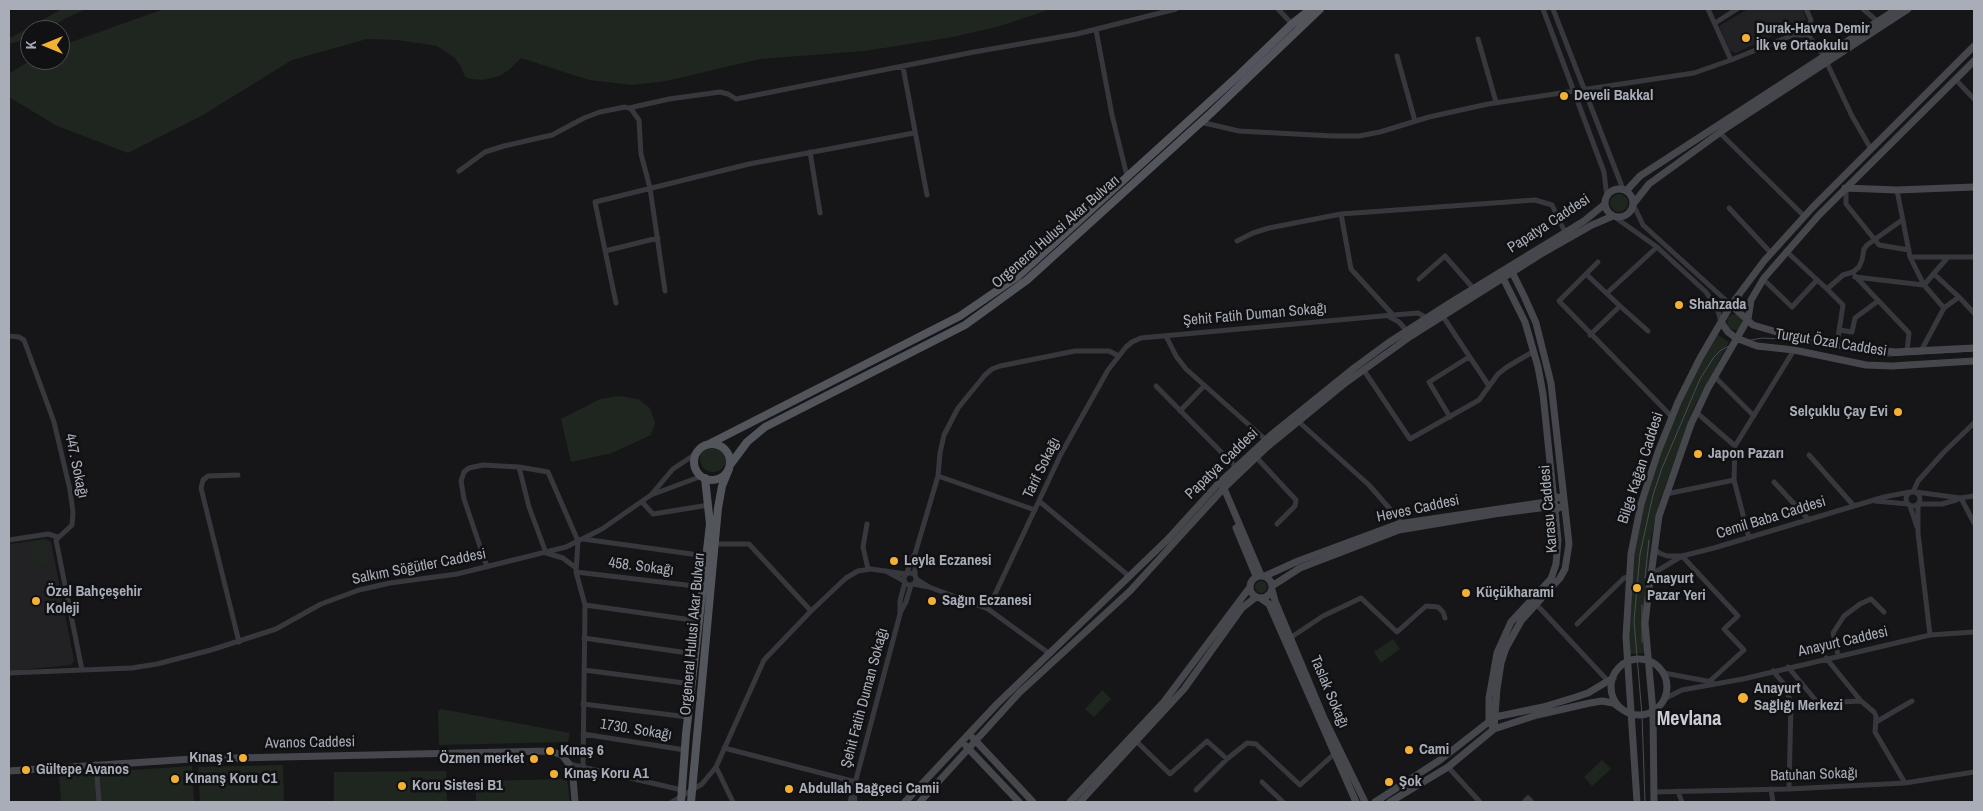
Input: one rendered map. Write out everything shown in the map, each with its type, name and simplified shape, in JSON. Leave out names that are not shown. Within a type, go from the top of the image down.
[{"type":"main road","name":"Orgeneral Hulusi Akar Bulvarı","points":[[709,444],[960,316],[1018,276],[1239,75],[1292,24],[1312,9]]},
{"type":"main road","name":"Orgeneral Hulusi Akar Bulvarı","points":[[691,802],[714,544],[722,486],[729,467],[747,442],[765,427],[965,325],[1027,280],[1320,9]]},
{"type":"main road","points":[[709,444],[723,447],[729,455],[729,467],[718,479],[703,477],[696,470],[697,453],[700,448],[709,444]]},
{"type":"main road","name":"Orgeneral Hulusi Akar Bulvarı","points":[[682,796],[688,717],[710,524],[709,505],[703,477]]},
{"type":"street","points":[[459,172],[485,152],[552,135],[584,118],[600,112],[710,93],[724,93],[736,99],[1096,30],[1176,9]]},
{"type":"street","points":[[1278,9],[1292,24]]},
{"type":"street","points":[[1543,9],[1604,172],[1607,211],[1657,247],[1706,292],[1718,311],[1721,322]]},
{"type":"street","points":[[1553,9],[1624,190],[1632,196],[1643,225],[1731,305]]},
{"type":"street","points":[[1708,9],[1731,60]]},
{"type":"street","points":[[1715,23],[1737,9]]},
{"type":"street","points":[[1806,9],[1811,20],[1808,36]]},
{"type":"street","points":[[1863,9],[1879,23]]},
{"type":"street","points":[[1606,200],[1612,191],[1624,190],[1640,176],[1879,23],[1897,9]]},
{"type":"street","points":[[1879,23],[1908,9]]},
{"type":"street","points":[[1096,30],[1112,115],[1127,176]]},
{"type":"street","points":[[1200,122],[1239,131],[1342,136],[1380,132],[1415,121],[1496,102],[1683,75],[1731,60],[1799,34],[1808,36],[1825,58],[1852,116],[1871,149]]},
{"type":"street","points":[[1478,39],[1496,102]]},
{"type":"street","name":"Bilge Kağan Caddesi","points":[[1637,802],[1628,661],[1627,609],[1629,577],[1638,516],[1657,454],[1672,417],[1700,358],[1731,305],[1770,253],[1804,216],[1974,46]]},
{"type":"street","points":[[1398,56],[1415,121]]},
{"type":"street","points":[[1615,217],[1627,216],[1649,184],[1825,58]]},
{"type":"street","name":"Bilge Kağan Caddesi","points":[[1654,802],[1653,712],[1645,623],[1659,516],[1696,412],[1714,376],[1748,319],[1751,300],[1763,279],[1786,250],[1974,61]]},
{"type":"street","points":[[903,68],[927,195]]},
{"type":"street","points":[[1956,80],[1974,99]]},
{"type":"street","points":[[629,108],[634,111],[640,120],[641,154],[650,188],[665,291]]},
{"type":"street","points":[[616,303],[596,202],[749,164],[914,133]]},
{"type":"street","points":[[1720,133],[1804,216]]},
{"type":"street","points":[[810,152],[820,213]]},
{"type":"street","points":[[1840,182],[1846,189],[1846,204],[1879,245],[1908,250]]},
{"type":"street","points":[[1846,189],[1897,190],[1974,187]]},
{"type":"street","points":[[1897,190],[1910,257],[1924,286],[1944,308]]},
{"type":"street","points":[[1237,241],[1253,233],[1270,228],[1341,214],[1535,200],[1552,206],[1565,232]]},
{"type":"street","name":"Papatya Caddesi","points":[[920,802],[1032,680],[1089,631],[1130,591],[1236,467],[1266,440],[1354,368],[1428,321],[1473,288],[1591,217],[1606,200]]},
{"type":"street","points":[[1728,208],[1770,253]]},
{"type":"street","points":[[1341,214],[1351,269],[1393,315]]},
{"type":"street","name":"Papatya Caddesi","points":[[1428,321],[1442,316],[1584,230],[1615,217]]},
{"type":"street","points":[[1853,275],[1861,264],[1865,247],[1902,220]]},
{"type":"street","points":[[605,251],[658,238]]},
{"type":"street","points":[[1607,293],[1657,247]]},
{"type":"street","points":[[1786,250],[1843,305],[1837,344]]},
{"type":"street","points":[[1419,279],[1445,256],[1473,288]]},
{"type":"street","points":[[1910,257],[1974,257]]},
{"type":"street","points":[[1924,286],[1948,257]]},
{"type":"street","points":[[1598,262],[1558,301],[1672,417]]},
{"type":"street","name":"Karasu Caddesi","points":[[1492,719],[1492,673],[1500,645],[1511,622],[1556,584],[1564,569],[1569,544],[1552,383],[1536,323],[1512,272]]},
{"type":"street","points":[[1586,274],[1648,331]]},
{"type":"street","points":[[1934,274],[1974,313]]},
{"type":"street","points":[[1827,289],[1843,275],[1924,286]]},
{"type":"street","points":[[1853,275],[1909,333],[1907,351]]},
{"type":"street","name":"Karasu Caddesi","points":[[1503,278],[1519,308],[1534,352],[1543,394],[1557,530],[1556,564],[1551,579],[1534,602]]},
{"type":"street","points":[[1763,279],[1792,306],[1817,280]]},
{"type":"street","points":[[1921,351],[1944,308],[1959,298]]},
{"type":"street","points":[[1840,330],[1852,332],[1855,318],[1878,301]]},
{"type":"street","name":"Turgut Özal Caddesi","points":[[1731,305],[1761,328],[1837,344],[1877,350],[1907,351],[1974,348]]},
{"type":"street","points":[[1590,335],[1620,306]]},
{"type":"street","name":"Şehit Fatih Duman Sokağı","points":[[1129,345],[1141,338],[1386,315],[1418,313],[1428,321]]},
{"type":"street","points":[[1386,315],[1399,322],[1409,333]]},
{"type":"street","points":[[1442,316],[1489,386]]},
{"type":"street","name":"Turgut Özal Caddesi","points":[[1721,322],[1728,332],[1736,338],[1757,346],[1794,350],[1874,365],[1943,364],[1974,361]]},
{"type":"street","name":"Papatya Caddesi","points":[[906,802],[997,704],[1130,577],[1220,487],[1409,333]]},
{"type":"street","name":"447. Sokağı","points":[[9,336],[19,337],[24,340],[54,422],[70,490],[73,512],[71,527],[58,537]]},
{"type":"street","points":[[1166,336],[1180,363],[1266,440]]},
{"type":"street","name":"Tarif Sokağı","points":[[988,609],[1061,454],[1103,379],[1129,345]]},
{"type":"street","points":[[1749,538],[1734,480],[1734,446],[1754,416],[1774,379],[1794,350]]},
{"type":"street","points":[[916,577],[916,554],[938,476],[944,434],[958,408],[985,375],[992,369],[1000,366],[1075,352],[1109,352],[1119,356]]},
{"type":"street","points":[[1363,370],[1410,439],[1479,400],[1507,367],[1534,352]]},
{"type":"street","points":[[1450,417],[1429,382],[1469,357]]},
{"type":"street","points":[[1714,376],[1754,416]]},
{"type":"street","points":[[1156,386],[1236,467]]},
{"type":"street","points":[[1180,411],[1204,386]]},
{"type":"street","points":[[1696,412],[1734,446]]},
{"type":"street","points":[[1299,422],[1369,485],[1405,526]]},
{"type":"street","points":[[1918,532],[1906,499],[1913,492],[1918,481],[1974,423]]},
{"type":"street","name":"Salkım Söğütler Caddesi","points":[[651,496],[673,470],[697,453]]},
{"type":"street","points":[[1809,455],[1854,506]]},
{"type":"street","points":[[1256,457],[1296,500],[1295,506],[1276,524]]},
{"type":"street","points":[[487,567],[466,508],[462,475],[469,468],[483,465],[519,467],[548,472],[580,540],[576,570],[585,605],[582,768]]},
{"type":"street","points":[[519,467],[529,508],[546,553],[563,558],[576,570]]},
{"type":"street","points":[[238,475],[208,476],[203,480],[200,488],[239,642]]},
{"type":"street","points":[[938,476],[1035,510]]},
{"type":"street","name":"Salkım Söğütler Caddesi","points":[[9,673],[151,666],[239,642],[276,630],[321,604],[359,590],[390,582],[457,574],[546,553],[602,529],[651,496],[703,477]]},
{"type":"street","points":[[1665,495],[1734,480]]},
{"type":"street","points":[[1774,482],[1809,520]]},
{"type":"street","points":[[1080,802],[1184,689],[1242,608],[1258,598],[1266,597],[1272,588],[1270,580],[1261,576],[1220,487]]},
{"type":"street","points":[[1913,492],[1920,496],[1918,532],[1930,635]]},
{"type":"street","name":"Cemil Baba Caddesi","points":[[1654,548],[1658,553],[1667,556],[1682,556],[1749,538],[1884,496],[1913,492],[1960,498],[1974,496]]},
{"type":"street","points":[[1554,503],[1560,497],[1564,502]]},
{"type":"street","points":[[1960,498],[1974,523]]},
{"type":"street","name":"Cemil Baba Caddesi","points":[[1867,502],[1886,501],[1909,505],[1942,504],[1960,498]]},
{"type":"street","points":[[1039,501],[1130,577]]},
{"type":"street","points":[[642,502],[652,514],[709,505]]},
{"type":"street","name":"Heves Caddesi","points":[[1272,588],[1300,568],[1405,526],[1536,508],[1554,503]]},
{"type":"street","name":"Heves Caddesi","points":[[1261,576],[1368,534],[1405,526],[1554,503]]},
{"type":"street","points":[[867,524],[863,547],[868,569]]},
{"type":"street","points":[[9,540],[48,534],[58,537],[56,540],[82,670]]},
{"type":"street","points":[[580,540],[706,556]]},
{"type":"street","points":[[714,544],[749,544],[811,611]]},
{"type":"street","name":"Şehit Fatih Duman Sokağı","points":[[900,614],[900,601],[904,581],[911,560],[916,554]]},
{"type":"street","points":[[1682,556],[1738,616],[1724,629],[1744,650],[1710,682]]},
{"type":"street","name":"Cemil Baba Caddesi","points":[[1650,578],[1657,571],[1682,556]]},
{"type":"street","points":[[672,802],[702,784],[716,767],[764,660],[811,611],[851,574],[868,569],[912,573],[929,587],[988,609],[1050,654]]},
{"type":"street","name":"458. Sokağı","points":[[576,570],[703,587]]},
{"type":"street","points":[[885,571],[912,585],[929,587]]},
{"type":"street","points":[[1258,598],[1251,593],[1250,587],[1251,581],[1261,576]]},
{"type":"street","name":"Şehit Fatih Duman Sokağı","points":[[850,802],[900,614],[916,577]]},
{"type":"street","points":[[1577,624],[1624,578],[1629,577]]},
{"type":"street","points":[[1070,802],[1163,703],[1250,587]]},
{"type":"street","name":"Taslak Sokağı","points":[[1272,588],[1275,601],[1324,718],[1365,802]]},
{"type":"street","name":"Taslak Sokağı","points":[[1258,598],[1269,604],[1356,802]]},
{"type":"street","points":[[1290,638],[1323,616],[1360,598],[1397,632],[1426,606],[1438,607],[1443,612],[1445,618]]},
{"type":"street","points":[[1838,655],[1833,633],[1844,616],[1860,604],[1871,599],[1884,612]]},
{"type":"street","points":[[1534,602],[1610,680],[1612,692],[1620,708]]},
{"type":"street","points":[[585,605],[699,621]]},
{"type":"street","name":"Anayurt Caddesi","points":[[1717,682],[1743,679],[1838,655],[1930,635],[1974,632]]},
{"type":"street","points":[[584,638],[696,654]]},
{"type":"street","points":[[1375,802],[1440,760],[1492,719],[1560,703],[1588,693],[1610,680],[1618,668],[1628,661],[1642,658],[1659,666],[1668,681],[1666,698]]},
{"type":"street","points":[[1826,658],[1861,701],[1874,712],[1875,732],[1905,783]]},
{"type":"street","points":[[1788,667],[1818,703],[1861,701]]},
{"type":"street","points":[[584,670],[692,684]]},
{"type":"street","points":[[1773,671],[1784,684],[1791,703],[1789,789]]},
{"type":"street","points":[[1664,673],[1717,682]]},
{"type":"street","points":[[1390,802],[1448,767],[1494,729],[1537,715],[1590,703],[1613,703],[1631,714],[1646,715],[1653,712],[1666,698],[1682,690],[1717,682]]},
{"type":"street","points":[[1876,722],[1912,701]]},
{"type":"street","points":[[583,704],[688,717]]},
{"type":"street","points":[[1492,719],[1494,729]]},
{"type":"street","name":"1730. Sokağı","points":[[583,734],[685,750]]},
{"type":"street","points":[[969,734],[1032,802]]},
{"type":"street","points":[[1136,742],[1170,774],[1207,740],[1227,759]]},
{"type":"street","points":[[962,742],[1019,802]]},
{"type":"street","points":[[1196,790],[1244,744],[1256,744],[1300,785],[1334,754]]},
{"type":"street","points":[[724,748],[856,782]]},
{"type":"street","name":"Avanos Caddesi","points":[[10,772],[96,764],[209,759],[546,751],[558,754],[569,764]]},
{"type":"street","points":[[96,764],[99,802]]},
{"type":"street","points":[[569,764],[682,796]]},
{"type":"street","points":[[569,764],[573,777],[575,802]]},
{"type":"street","points":[[716,767],[733,802]]},
{"type":"street","points":[[1448,767],[1480,802]]},
{"type":"street","name":"Batuhan Sokağı","points":[[1654,792],[1789,789],[1905,783],[1974,772]]},
{"type":"street","points":[[1262,782],[1282,802]]},
{"type":"street","name":"Şehit Fatih Duman Sokağı","points":[[854,789],[855,802]]},
{"type":"street","points":[[1771,789],[1774,802]]},
{"type":"street","points":[[1678,791],[1682,802]]},
{"type":"street","points":[[1524,802],[1528,798],[1532,802]]},
{"type":"shaded area","points":[[62,9],[86,9],[63,20],[42,20]]},
{"type":"shaded area","points":[[164,9],[1051,9],[1000,26],[953,37],[865,51],[760,59],[666,81],[633,85],[589,80],[521,58],[509,70],[499,76],[483,80],[471,79],[465,77],[455,58],[437,46],[397,40],[367,39],[292,60],[203,115],[128,153],[57,126],[9,97],[9,73],[20,67],[20,70],[70,70],[70,42]]},
{"type":"shaded area","name":"Durak-Havva Demir İlk ve Ortaokulu","points":[[1748,9],[1802,9],[1807,20],[1736,53],[1730,51],[1719,26]]},
{"type":"shaded area","points":[[20,33],[20,41],[9,44],[9,37]]},
{"type":"shaded area","points":[[1615,194],[1623,194],[1628,199],[1626,210],[1615,212],[1610,207],[1610,199]]},
{"type":"shaded area","points":[[1735,314],[1741,316],[1743,322],[1741,328],[1735,330],[1729,328],[1727,322],[1729,316]]},
{"type":"shaded area","points":[[1714,332],[1729,342],[1693,409],[1660,500],[1651,539],[1642,620],[1645,653],[1630,654],[1635,550],[1645,499],[1675,413]]},
{"type":"shaded area","points":[[619,396],[638,399],[650,408],[655,423],[651,435],[612,453],[571,462],[561,419],[600,399]]},
{"type":"shaded area","points":[[713,446],[722,450],[726,459],[722,468],[713,472],[704,468],[700,459],[704,450]]},
{"type":"shaded area","name":"Özel Bahçeşehir Koleji","points":[[46,539],[51,542],[74,661],[71,665],[9,671],[9,544]]},
{"type":"shaded area","points":[[46,539],[49,564],[35,566],[32,541]]},
{"type":"shaded area","points":[[1259,581],[1263,581],[1267,587],[1263,593],[1259,593],[1255,589],[1255,585]]},
{"type":"shaded area","points":[[1393,639],[1400,649],[1381,663],[1374,652]]},
{"type":"shaded area","points":[[1102,690],[1111,699],[1094,717],[1085,709]]},
{"type":"shaded area","points":[[441,709],[570,733],[568,742],[439,745],[438,711]]},
{"type":"shaded area","points":[[1602,760],[1611,769],[1592,786],[1584,777]]},
{"type":"shaded area","points":[[283,765],[284,802],[200,802],[198,767]]},
{"type":"shaded area","points":[[192,766],[194,802],[61,802],[59,775]]},
{"type":"shaded area","points":[[446,771],[447,802],[334,802],[334,772]]},
{"type":"shaded area","points":[[567,779],[570,802],[476,802],[476,781]]},
{"type":"tram line","points":[[1645,802],[1642,715],[1634,621],[1640,554],[1653,495],[1662,468],[1700,379],[1714,357],[1721,350],[1735,343],[1762,338],[1782,339],[1887,356],[1974,351]]},
{"type":"tram line","points":[[1645,578],[1649,540]]},
{"type":"tram line","points":[[1642,605],[1642,642]]},
{"type":"place","name":"Durak-Havva Demir İlk ve Ortaokulu","points":[[1746,38]]},
{"type":"place","name":"Develi Bakkal","points":[[1564,96]]},
{"type":"place","name":"Shahzada","points":[[1679,305]]},
{"type":"place","name":"Selçuklu Çay Evi","points":[[1898,412]]},
{"type":"place","name":"Japon Pazarı","points":[[1698,454]]},
{"type":"place","name":"Leyla Eczanesi","points":[[894,561]]},
{"type":"place","name":"Anayurt Pazar Yeri","points":[[1637,588]]},
{"type":"place","name":"Küçükharami","points":[[1466,593]]},
{"type":"place","name":"Özel Bahçeşehir Koleji","points":[[36,601]]},
{"type":"place","name":"Sağın Eczanesi","points":[[932,601]]},
{"type":"place","name":"Anayurt Sağlığı Merkezi","points":[[1743,698]]},
{"type":"place","name":"Cami","points":[[1409,750]]},
{"type":"place","name":"Kınaş 6","points":[[550,751]]},
{"type":"place","name":"Kınaş 1","points":[[243,758]]},
{"type":"place","name":"Özmen merket","points":[[534,759]]},
{"type":"place","name":"Gültepe Avanos","points":[[26,770]]},
{"type":"place","name":"Kınaş Koru A1","points":[[554,774]]},
{"type":"place","name":"Kınanş Koru C1","points":[[175,779]]},
{"type":"place","name":"Şok","points":[[1389,782]]},
{"type":"place","name":"Koru Sistesi B1","points":[[402,786]]},
{"type":"place","name":"Abdullah Bağçeci Camii","points":[[789,789]]},
{"type":"district","name":"Mevlana","points":[[1689,720]]}]
